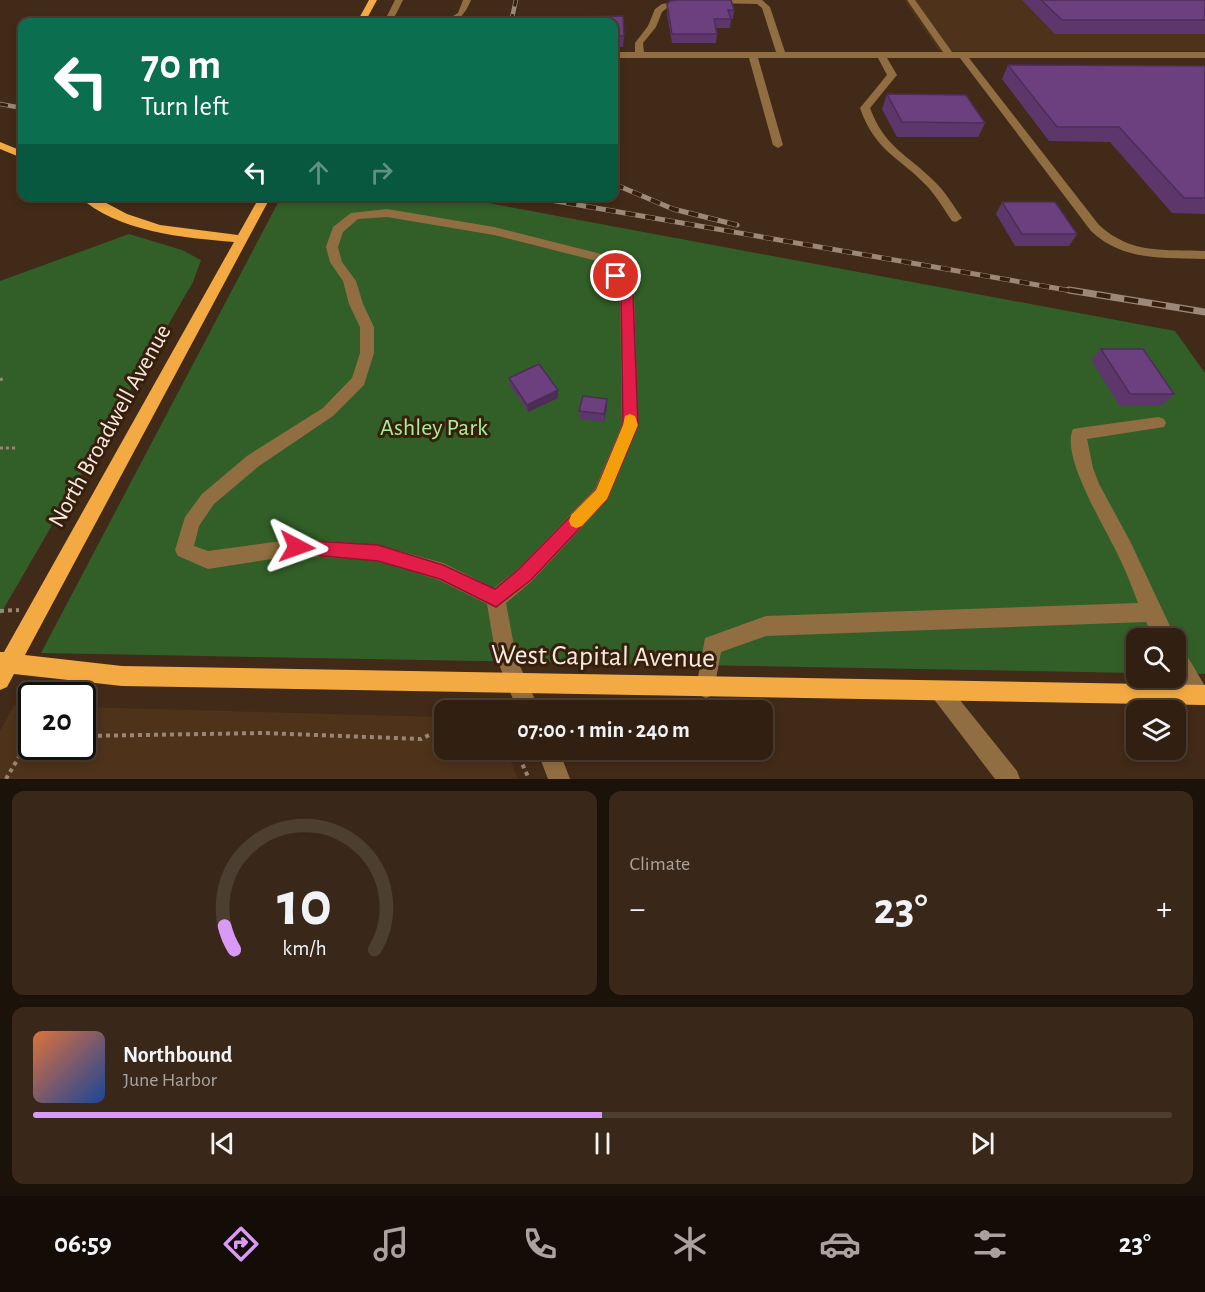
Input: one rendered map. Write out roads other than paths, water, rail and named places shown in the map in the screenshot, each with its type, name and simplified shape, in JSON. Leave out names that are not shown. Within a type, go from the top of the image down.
[{"type":"main road","points":[[363,18],[374,0]]},
{"type":"main road","points":[[0,145],[18,153]]},
{"type":"main road","points":[[92,201],[149,228],[241,239]]},
{"type":"main road","name":"North Broadwell Avenue","points":[[3,668],[263,201]]},
{"type":"main road","name":"West Capital Avenue","points":[[3,668],[122,676],[1202,695]]},
{"type":"street","points":[[390,18],[399,0]]},
{"type":"street","points":[[454,18],[461,14],[467,0]]},
{"type":"street","points":[[911,0],[950,57]]},
{"type":"street","points":[[640,55],[639,44],[652,27],[658,11],[665,6],[689,1],[736,1],[759,2],[766,7],[782,56]]},
{"type":"street","points":[[618,55],[950,57],[1205,55]]},
{"type":"street","points":[[753,56],[777,145]]},
{"type":"street","points":[[882,56],[892,75],[865,108],[870,126],[882,145],[932,185],[956,218]]},
{"type":"street","points":[[964,57],[1095,228],[1110,243],[1138,252],[1205,255]]},
{"type":"street","points":[[387,213],[483,229],[605,260],[627,294],[630,425],[602,494],[525,575],[496,599],[443,573],[378,553],[297,547],[208,560],[184,550],[191,523],[208,499],[253,461],[328,412],[359,381],[367,353],[367,327],[356,304],[349,281],[336,262],[332,247],[337,230],[355,216],[387,213]]},
{"type":"street","points":[[1158,423],[1080,434],[1079,453],[1096,496],[1131,562],[1150,612],[1159,628]]},
{"type":"street","points":[[496,599],[499,636],[515,684],[524,700]]},
{"type":"street","points":[[706,688],[712,645],[766,626],[1150,612]]},
{"type":"street","points":[[1186,671],[1202,695]]},
{"type":"street","points":[[940,691],[1009,779]]},
{"type":"street","points":[[552,760],[559,779]]},
{"type":"railway","points":[[512,18],[516,0]]},
{"type":"railway","points":[[0,104],[18,107]]},
{"type":"railway","points":[[618,186],[673,209],[737,225]]},
{"type":"railway","points":[[556,201],[1078,292]]},
{"type":"railway","points":[[1069,290],[1205,312]]},
{"type":"park label","name":"Ashley Park","points":[[434,428]]}]
